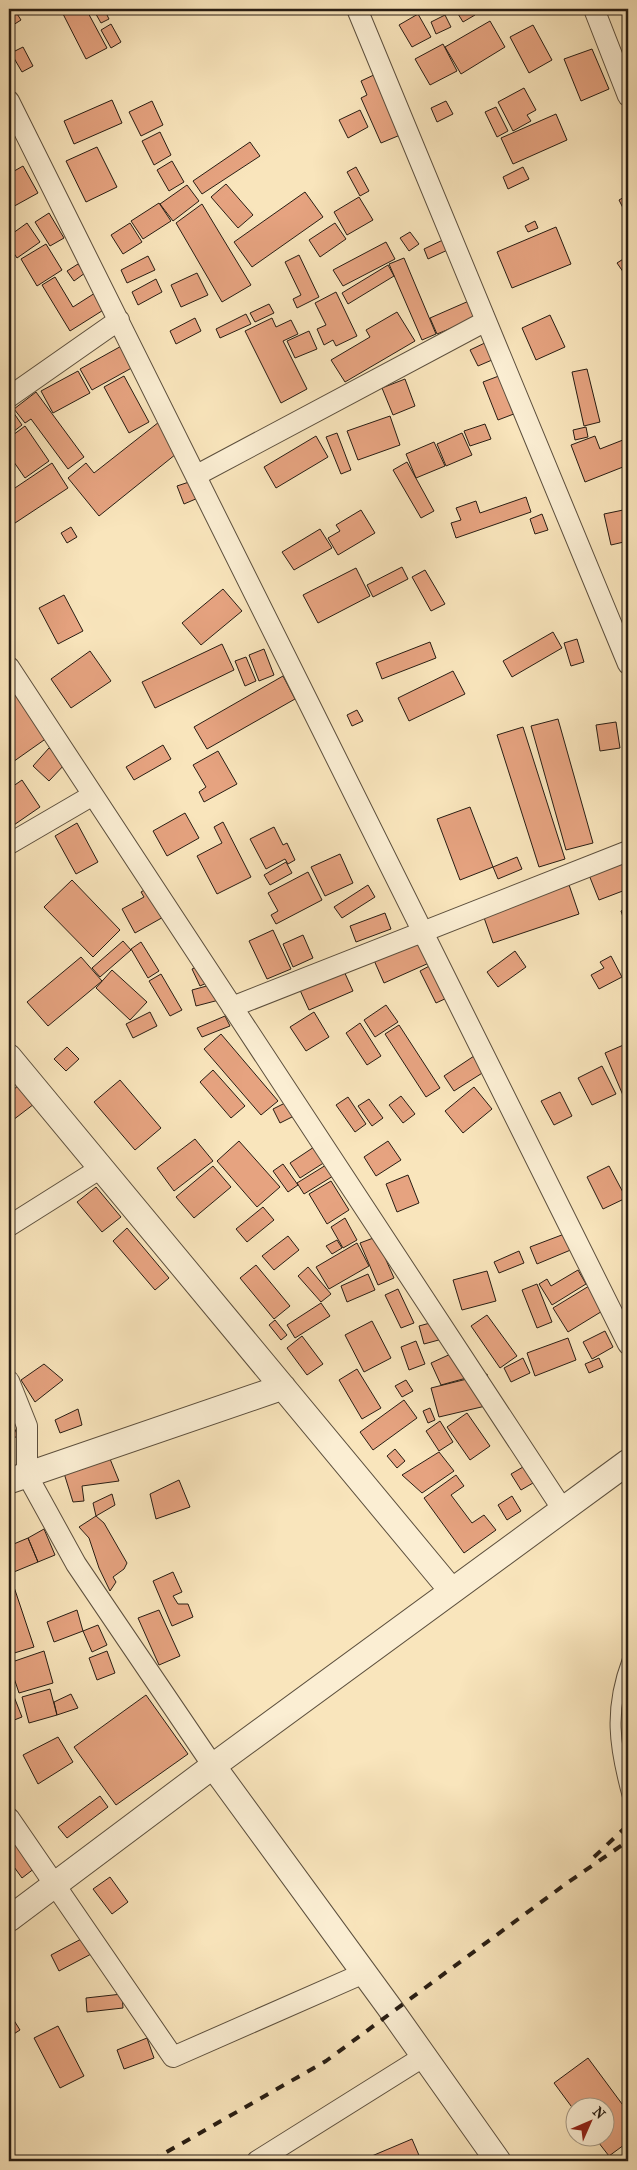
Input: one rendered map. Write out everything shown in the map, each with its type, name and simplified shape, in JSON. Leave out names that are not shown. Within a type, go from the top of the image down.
[{"type":"street","points":[[357,9],[628,664]]},
{"type":"street","points":[[594,9],[628,96]]},
{"type":"street","points":[[9,101],[628,1344]]},
{"type":"street","points":[[9,397],[119,320]]},
{"type":"street","points":[[196,475],[486,321]]},
{"type":"street","points":[[9,667],[563,1510]]},
{"type":"street","points":[[9,844],[93,795]]},
{"type":"street","points":[[232,1006],[628,851]]},
{"type":"street","points":[[9,1057],[452,1591]]},
{"type":"street","points":[[9,1226],[101,1168]]},
{"type":"street","points":[[9,1381],[27,1426],[18,1478],[213,1766],[498,2161]]},
{"type":"street","points":[[18,1478],[283,1387]]},
{"type":"street","points":[[9,1919],[213,1766],[628,1462]]},
{"type":"street","points":[[9,1818],[173,2057],[364,1973]]},
{"type":"street","points":[[257,2161],[423,2057]]},
{"type":"lane","points":[[628,1659],[615,1712],[618,1753],[628,1797]]},
{"type":"building","points":[[14,9],[21,20],[10,27],[9,11]]},
{"type":"building","points":[[46,9],[56,9],[50,14]]},
{"type":"building","points":[[69,9],[86,9],[107,48],[86,59],[62,12]]},
{"type":"building","points":[[93,9],[104,9],[109,19],[101,23]]},
{"type":"building","points":[[455,9],[472,9],[475,15],[463,22]]},
{"type":"building","points":[[418,14],[431,37],[412,47],[399,25]]},
{"type":"building","points":[[445,15],[451,27],[436,34],[431,22]]},
{"type":"building","points":[[490,21],[505,47],[461,74],[445,47]]},
{"type":"building","points":[[111,24],[121,42],[111,48],[101,30]]},
{"type":"building","points":[[533,25],[552,60],[529,73],[510,37]]},
{"type":"building","points":[[443,44],[457,71],[430,85],[415,59]]},
{"type":"building","points":[[23,47],[33,66],[22,72],[11,53]]},
{"type":"building","points":[[592,49],[609,89],[581,101],[564,59]]},
{"type":"building","points":[[378,73],[405,133],[381,143],[361,98],[367,95],[361,81]]},
{"type":"building","points":[[524,88],[536,110],[527,115],[531,121],[513,131],[498,102]]},
{"type":"building","points":[[112,100],[122,123],[74,144],[64,121]]},
{"type":"building","points":[[152,101],[163,125],[141,136],[129,112]]},
{"type":"building","points":[[446,101],[453,114],[437,122],[431,108]]},
{"type":"building","points":[[496,107],[508,131],[497,137],[485,112]]},
{"type":"building","points":[[360,110],[368,127],[348,138],[339,120]]},
{"type":"building","points":[[556,114],[567,140],[513,164],[501,138]]},
{"type":"building","points":[[160,132],[171,155],[154,165],[142,141]]},
{"type":"building","points":[[250,142],[260,156],[202,194],[193,181]]},
{"type":"building","points":[[97,147],[117,187],[86,202],[66,161]]},
{"type":"building","points":[[9,153],[14,164],[9,167]]},
{"type":"building","points":[[172,161],[184,182],[169,191],[157,170]]},
{"type":"building","points":[[23,166],[38,193],[9,209],[9,174]]},
{"type":"building","points":[[356,167],[369,191],[360,196],[347,172]]},
{"type":"building","points":[[523,167],[529,179],[508,189],[503,177]]},
{"type":"building","points":[[226,184],[253,215],[238,228],[211,197]]},
{"type":"building","points":[[187,185],[199,201],[173,221],[160,204]]},
{"type":"building","points":[[305,192],[323,217],[252,267],[234,242]]},
{"type":"building","points":[[628,195],[628,218],[619,200]]},
{"type":"building","points":[[359,197],[373,220],[347,235],[334,212]]},
{"type":"building","points":[[159,203],[171,221],[143,239],[131,221]]},
{"type":"building","points":[[202,204],[251,285],[222,302],[176,223]]},
{"type":"building","points":[[49,213],[64,238],[50,246],[35,222]]},
{"type":"building","points":[[535,221],[538,228],[528,232],[525,226]]},
{"type":"building","points":[[27,223],[40,242],[17,258],[9,246],[9,236]]},
{"type":"building","points":[[130,223],[142,242],[123,254],[111,235]]},
{"type":"building","points":[[335,223],[346,239],[320,257],[309,240]]},
{"type":"building","points":[[556,227],[571,264],[512,288],[497,252]]},
{"type":"building","points":[[410,232],[419,244],[409,251],[400,238]]},
{"type":"building","points":[[447,238],[452,248],[428,259],[424,249]]},
{"type":"building","points":[[386,242],[395,259],[343,286],[333,270]]},
{"type":"building","points":[[46,244],[62,270],[37,286],[21,259]]},
{"type":"building","points":[[299,255],[319,297],[297,308],[293,299],[301,295],[285,262]]},
{"type":"building","points":[[148,256],[155,270],[127,283],[121,270]]},
{"type":"building","points":[[628,256],[628,279],[617,263]]},
{"type":"building","points":[[404,258],[436,334],[422,340],[389,264]]},
{"type":"building","points":[[78,264],[85,273],[74,281],[67,271]]},
{"type":"building","points":[[388,265],[394,276],[348,304],[342,293]]},
{"type":"building","points":[[197,273],[208,295],[181,307],[171,285]]},
{"type":"building","points":[[55,277],[73,307],[95,293],[105,309],[70,331],[42,285]]},
{"type":"building","points":[[156,279],[162,292],[138,305],[132,292]]},
{"type":"building","points":[[336,292],[357,336],[336,346],[333,340],[324,345],[317,329],[326,325],[315,303]]},
{"type":"building","points":[[478,297],[485,314],[437,334],[430,318]]},
{"type":"building","points":[[269,304],[274,313],[255,322],[250,313]]},
{"type":"building","points":[[397,312],[415,341],[345,382],[331,360],[370,337],[366,330]]},
{"type":"building","points":[[246,314],[251,324],[220,338],[216,329]]},
{"type":"building","points":[[550,315],[565,347],[536,360],[522,328]]},
{"type":"building","points":[[195,318],[201,331],[176,344],[170,331]]},
{"type":"building","points":[[272,318],[276,327],[291,320],[298,334],[283,341],[307,389],[281,403],[245,331]]},
{"type":"building","points":[[309,331],[317,349],[295,358],[287,341]]},
{"type":"building","points":[[491,340],[499,357],[478,366],[470,350]]},
{"type":"building","points":[[125,344],[137,365],[92,390],[80,369]]},
{"type":"building","points":[[587,369],[600,422],[584,426],[572,372]]},
{"type":"building","points":[[78,371],[90,393],[53,413],[41,391]]},
{"type":"building","points":[[504,374],[519,412],[498,420],[483,382]]},
{"type":"building","points":[[124,376],[149,422],[129,433],[104,387]]},
{"type":"building","points":[[405,379],[415,406],[393,415],[382,388]]},
{"type":"building","points":[[36,392],[84,457],[68,469],[31,419],[25,423],[14,409]]},
{"type":"building","points":[[11,409],[22,425],[9,435],[9,411]]},
{"type":"building","points":[[390,416],[400,445],[358,460],[347,431]]},
{"type":"building","points":[[159,422],[181,450],[99,516],[68,478],[86,463],[94,473]]},
{"type":"building","points":[[485,424],[491,439],[470,446],[464,431]]},
{"type":"building","points":[[25,426],[49,461],[25,478],[9,455],[9,438]]},
{"type":"building","points":[[586,427],[588,437],[575,440],[573,430]]},
{"type":"building","points":[[337,433],[351,470],[341,474],[326,437]]},
{"type":"building","points":[[462,433],[472,455],[446,466],[437,444]]},
{"type":"building","points":[[316,436],[328,457],[276,488],[264,467]]},
{"type":"building","points":[[595,436],[600,449],[628,438],[628,465],[585,482],[571,445]]},
{"type":"building","points":[[434,442],[445,466],[416,478],[406,454]]},
{"type":"building","points":[[407,462],[434,511],[421,518],[393,470]]},
{"type":"building","points":[[52,463],[68,488],[9,527],[9,492]]},
{"type":"building","points":[[192,481],[198,498],[184,504],[177,486]]},
{"type":"building","points":[[526,497],[531,512],[456,538],[451,523],[461,520],[456,508],[476,501],[480,513]]},
{"type":"building","points":[[628,509],[628,541],[611,545],[604,514]]},
{"type":"building","points":[[361,510],[375,533],[338,555],[328,538],[340,531],[336,525]]},
{"type":"building","points":[[542,514],[548,530],[535,534],[530,519]]},
{"type":"building","points":[[71,527],[77,537],[67,543],[61,533]]},
{"type":"building","points":[[320,529],[332,548],[294,570],[282,552]]},
{"type":"building","points":[[402,567],[408,579],[373,597],[367,585]]},
{"type":"building","points":[[356,568],[370,596],[318,623],[303,595]]},
{"type":"building","points":[[425,570],[445,604],[431,611],[412,577]]},
{"type":"building","points":[[223,589],[242,611],[201,645],[182,623]]},
{"type":"building","points":[[64,595],[83,631],[58,644],[39,608]]},
{"type":"building","points":[[553,632],[562,648],[512,677],[503,661]]},
{"type":"building","points":[[577,639],[584,662],[571,666],[564,643]]},
{"type":"building","points":[[430,642],[436,658],[382,679],[376,663]]},
{"type":"building","points":[[222,644],[234,670],[155,708],[142,682]]},
{"type":"building","points":[[264,649],[274,675],[259,681],[249,655]]},
{"type":"building","points":[[90,651],[111,681],[71,708],[51,679]]},
{"type":"building","points":[[246,657],[256,681],[245,686],[235,661]]},
{"type":"building","points":[[453,671],[465,694],[409,721],[398,698]]},
{"type":"building","points":[[25,673],[54,733],[10,764],[9,685]]},
{"type":"building","points":[[283,676],[295,699],[207,749],[194,727]]},
{"type":"building","points":[[357,710],[363,721],[352,726],[347,715]]},
{"type":"building","points":[[558,719],[593,843],[566,850],[531,726]]},
{"type":"building","points":[[616,722],[620,748],[600,751],[596,725]]},
{"type":"building","points":[[523,727],[565,859],[539,867],[497,735]]},
{"type":"building","points":[[163,745],[171,759],[134,780],[126,767]]},
{"type":"building","points":[[49,748],[66,763],[49,781],[33,766]]},
{"type":"building","points":[[218,751],[237,784],[204,802],[199,792],[206,787],[193,765]]},
{"type":"building","points":[[22,780],[40,807],[11,827],[9,824],[9,789]]},
{"type":"building","points":[[470,807],[493,867],[460,880],[437,819]]},
{"type":"building","points":[[185,813],[199,838],[167,856],[153,831]]},
{"type":"building","points":[[223,822],[251,877],[217,894],[197,856],[222,843],[214,827]]},
{"type":"building","points":[[77,823],[98,862],[76,874],[55,836]]},
{"type":"building","points":[[274,827],[283,845],[287,843],[295,860],[288,864],[285,859],[266,869],[250,839]]},
{"type":"building","points":[[340,854],[353,883],[325,896],[311,867]]},
{"type":"building","points":[[517,857],[522,869],[498,879],[493,867]]},
{"type":"building","points":[[286,862],[292,873],[270,885],[264,875]]},
{"type":"building","points":[[623,862],[628,875],[628,889],[599,900],[589,875]]},
{"type":"building","points":[[308,872],[322,900],[276,924],[271,915],[278,911],[268,893]]},
{"type":"building","points":[[567,879],[579,914],[493,943],[482,912]]},
{"type":"building","points":[[72,880],[120,930],[93,957],[44,907]]},
{"type":"building","points":[[158,882],[174,911],[135,933],[122,909],[144,897],[141,892]]},
{"type":"building","points":[[368,885],[375,897],[342,918],[334,907]]},
{"type":"building","points":[[628,908],[628,932],[621,911]]},
{"type":"building","points":[[385,913],[391,929],[356,942],[350,926]]},
{"type":"building","points":[[273,930],[291,969],[267,979],[249,941]]},
{"type":"building","points":[[303,935],[313,958],[293,967],[283,944]]},
{"type":"building","points":[[417,939],[429,963],[384,983],[373,958]]},
{"type":"building","points":[[123,941],[131,950],[100,977],[92,968]]},
{"type":"building","points":[[141,942],[159,971],[148,978],[131,949]]},
{"type":"building","points":[[515,951],[526,967],[498,987],[487,972]]},
{"type":"building","points":[[611,956],[622,977],[599,989],[591,975],[604,968],[600,962]]},
{"type":"building","points":[[81,957],[102,981],[48,1026],[27,1002]]},
{"type":"building","points":[[206,963],[213,980],[200,986],[192,969]]},
{"type":"building","points":[[433,964],[449,997],[436,1003],[420,971]]},
{"type":"building","points":[[343,969],[353,991],[309,1010],[299,988]]},
{"type":"building","points":[[112,970],[147,1002],[130,1020],[96,988]]},
{"type":"building","points":[[161,974],[182,1010],[170,1016],[149,981]]},
{"type":"building","points":[[214,984],[219,1000],[196,1006],[192,990]]},
{"type":"building","points":[[386,1005],[398,1022],[375,1037],[364,1020]]},
{"type":"building","points":[[150,1012],[157,1026],[133,1038],[126,1024]]},
{"type":"building","points":[[314,1012],[329,1037],[306,1051],[290,1027]]},
{"type":"building","points":[[225,1016],[230,1026],[202,1037],[197,1028]]},
{"type":"building","points":[[360,1023],[381,1056],[367,1065],[346,1033]]},
{"type":"building","points":[[399,1025],[440,1088],[426,1097],[385,1034]]},
{"type":"building","points":[[221,1034],[278,1101],[261,1115],[204,1049]]},
{"type":"building","points":[[628,1043],[628,1107],[605,1053]]},
{"type":"building","points":[[67,1047],[79,1059],[66,1071],[54,1059]]},
{"type":"building","points":[[477,1054],[487,1070],[454,1091],[444,1076]]},
{"type":"building","points":[[602,1066],[616,1094],[592,1105],[578,1078]]},
{"type":"building","points":[[213,1070],[245,1106],[231,1118],[200,1082]]},
{"type":"building","points":[[120,1080],[161,1128],[135,1150],[94,1102]]},
{"type":"building","points":[[23,1082],[38,1101],[13,1120],[9,1115],[9,1093]]},
{"type":"building","points":[[474,1087],[492,1109],[463,1133],[445,1111]]},
{"type":"building","points":[[560,1092],[572,1116],[554,1125],[541,1101]]},
{"type":"building","points":[[299,1096],[306,1110],[280,1123],[273,1109]]},
{"type":"building","points":[[401,1096],[415,1114],[403,1123],[389,1105]]},
{"type":"building","points":[[348,1097],[366,1124],[355,1132],[336,1105]]},
{"type":"building","points":[[369,1099],[383,1118],[372,1126],[358,1106]]},
{"type":"building","points":[[195,1139],[213,1161],[174,1191],[157,1168]]},
{"type":"building","points":[[326,1139],[336,1155],[300,1178],[290,1163]]},
{"type":"building","points":[[239,1141],[280,1187],[257,1207],[217,1161]]},
{"type":"building","points":[[388,1141],[401,1160],[376,1176],[364,1157]]},
{"type":"building","points":[[339,1157],[346,1168],[304,1194],[297,1183]]},
{"type":"building","points":[[283,1164],[298,1185],[288,1192],[273,1171]]},
{"type":"building","points":[[213,1166],[231,1187],[194,1218],[176,1197]]},
{"type":"building","points":[[609,1166],[626,1198],[603,1209],[587,1177]]},
{"type":"building","points":[[408,1175],[419,1203],[397,1212],[386,1184]]},
{"type":"building","points":[[331,1181],[349,1210],[327,1224],[309,1194]]},
{"type":"building","points":[[96,1187],[121,1217],[102,1232],[77,1202]]},
{"type":"building","points":[[263,1207],[274,1220],[247,1242],[236,1229]]},
{"type":"building","points":[[345,1218],[357,1240],[343,1248],[331,1227]]},
{"type":"building","points":[[127,1228],[169,1278],[155,1290],[113,1241]]},
{"type":"building","points":[[567,1233],[573,1249],[537,1264],[530,1247]]},
{"type":"building","points":[[288,1236],[299,1250],[274,1270],[262,1256]]},
{"type":"building","points":[[376,1237],[394,1278],[378,1285],[360,1243]]},
{"type":"building","points":[[337,1240],[342,1248],[332,1254],[326,1246]]},
{"type":"building","points":[[357,1243],[369,1266],[329,1289],[316,1267]]},
{"type":"building","points":[[519,1251],[524,1263],[499,1273],[494,1262]]},
{"type":"building","points":[[256,1265],[290,1306],[274,1319],[240,1278]]},
{"type":"building","points":[[308,1267],[331,1294],[321,1302],[298,1276]]},
{"type":"building","points":[[578,1270],[586,1284],[552,1305],[539,1284],[547,1279],[551,1286]]},
{"type":"building","points":[[487,1271],[496,1301],[462,1310],[453,1280]]},
{"type":"building","points":[[368,1274],[375,1290],[347,1302],[341,1286]]},
{"type":"building","points":[[537,1284],[552,1322],[537,1328],[522,1290]]},
{"type":"building","points":[[589,1286],[604,1310],[568,1332],[553,1308]]},
{"type":"building","points":[[398,1289],[414,1323],[401,1328],[385,1295]]},
{"type":"building","points":[[321,1303],[330,1316],[295,1338],[287,1325]]},
{"type":"building","points":[[487,1315],[517,1356],[500,1368],[471,1326]]},
{"type":"building","points":[[275,1320],[287,1335],[281,1340],[269,1325]]},
{"type":"building","points":[[441,1320],[446,1338],[424,1344],[419,1326]]},
{"type":"building","points":[[372,1321],[391,1358],[364,1372],[345,1335]]},
{"type":"building","points":[[605,1331],[613,1347],[592,1359],[583,1342]]},
{"type":"building","points":[[302,1336],[323,1364],[307,1375],[287,1348]]},
{"type":"building","points":[[568,1338],[576,1360],[535,1376],[527,1353]]},
{"type":"building","points":[[416,1341],[425,1364],[409,1370],[401,1347]]},
{"type":"building","points":[[466,1347],[481,1374],[441,1385],[431,1363]]},
{"type":"building","points":[[523,1358],[530,1373],[511,1382],[504,1368]]},
{"type":"building","points":[[599,1358],[603,1367],[589,1373],[585,1364]]},
{"type":"building","points":[[44,1364],[63,1380],[35,1402],[21,1380]]},
{"type":"building","points":[[357,1369],[381,1408],[362,1419],[339,1380]]},
{"type":"building","points":[[487,1374],[494,1404],[439,1417],[431,1388]]},
{"type":"building","points":[[406,1380],[413,1391],[402,1397],[395,1386]]},
{"type":"building","points":[[404,1400],[417,1418],[373,1450],[360,1432]]},
{"type":"building","points":[[430,1408],[435,1420],[428,1423],[423,1411]]},
{"type":"building","points":[[78,1409],[82,1425],[60,1433],[55,1420]]},
{"type":"building","points":[[467,1413],[490,1446],[470,1460],[447,1427]]},
{"type":"building","points":[[9,1417],[18,1436],[9,1440]]},
{"type":"building","points":[[440,1421],[453,1442],[439,1451],[426,1431]]},
{"type":"building","points":[[395,1449],[405,1461],[397,1468],[387,1456]]},
{"type":"building","points":[[439,1452],[454,1471],[422,1493],[402,1475]]},
{"type":"building","points":[[108,1454],[119,1481],[82,1486],[84,1501],[73,1502],[63,1470]]},
{"type":"building","points":[[523,1467],[533,1483],[521,1490],[511,1474]]},
{"type":"building","points":[[456,1475],[464,1486],[451,1495],[472,1523],[484,1515],[496,1530],[464,1553],[424,1498]]},
{"type":"building","points":[[179,1480],[190,1507],[156,1519],[150,1494]]},
{"type":"building","points":[[112,1494],[115,1505],[96,1516],[93,1503]]},
{"type":"building","points":[[512,1496],[521,1511],[507,1520],[498,1505]]},
{"type":"building","points":[[9,1498],[14,1514],[9,1516]]},
{"type":"building","points":[[96,1516],[104,1523],[127,1563],[124,1569],[113,1577],[116,1582],[110,1591],[99,1568],[89,1538],[79,1527]]},
{"type":"building","points":[[44,1529],[55,1555],[38,1562],[28,1538]]},
{"type":"building","points":[[28,1538],[38,1562],[9,1574],[9,1546]]},
{"type":"building","points":[[173,1572],[182,1592],[173,1596],[178,1604],[188,1604],[193,1617],[172,1626],[153,1581]]},
{"type":"building","points":[[13,1584],[34,1647],[11,1654],[9,1647],[9,1585]]},
{"type":"building","points":[[77,1610],[83,1631],[54,1642],[47,1622]]},
{"type":"building","points":[[159,1610],[180,1656],[159,1665],[138,1618]]},
{"type":"building","points":[[98,1625],[107,1645],[92,1652],[83,1631]]},
{"type":"building","points":[[44,1651],[53,1683],[19,1693],[9,1663]]},
{"type":"building","points":[[107,1651],[115,1673],[97,1680],[89,1658]]},
{"type":"building","points":[[11,1689],[22,1717],[9,1722],[9,1690]]},
{"type":"building","points":[[50,1689],[57,1715],[29,1723],[22,1697]]},
{"type":"building","points":[[71,1694],[78,1708],[57,1715],[54,1702]]},
{"type":"building","points":[[146,1695],[188,1754],[116,1805],[74,1747]]},
{"type":"building","points":[[58,1737],[73,1762],[38,1784],[23,1755]]},
{"type":"building","points":[[100,1796],[108,1807],[67,1838],[58,1827]]},
{"type":"building","points":[[9,1831],[35,1868],[22,1878],[9,1860]]},
{"type":"building","points":[[110,1877],[128,1902],[112,1914],[93,1889]]},
{"type":"building","points":[[85,1937],[93,1953],[59,1971],[51,1955]]},
{"type":"building","points":[[122,1994],[123,2008],[87,2012],[86,1998]]},
{"type":"building","points":[[9,2015],[20,2030],[9,2037]]},
{"type":"building","points":[[58,2026],[84,2076],[60,2088],[34,2038]]},
{"type":"building","points":[[147,2038],[154,2058],[124,2069],[117,2050]]},
{"type":"building","points":[[588,2058],[628,2112],[628,2142],[609,2156],[603,2148],[614,2148],[614,2098],[565,2098],[554,2083]]},
{"type":"building","points":[[412,2139],[421,2160],[360,2161]]},
{"type":"railway","points":[[594,1857],[628,1825]]},
{"type":"railway","points":[[151,2161],[326,2061],[567,1883],[628,1841]]}]
